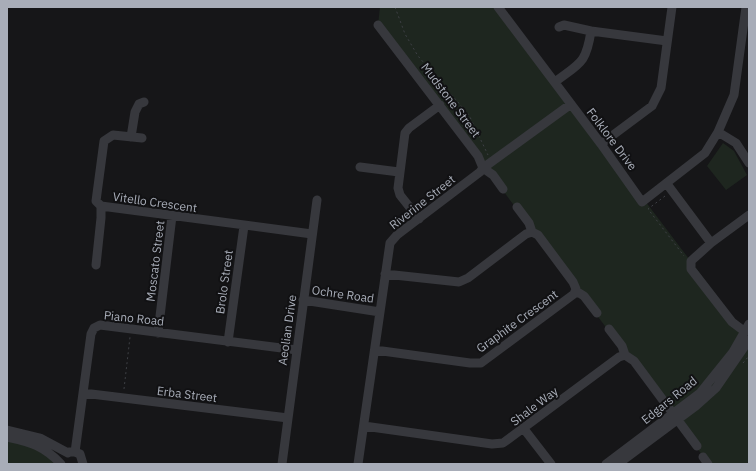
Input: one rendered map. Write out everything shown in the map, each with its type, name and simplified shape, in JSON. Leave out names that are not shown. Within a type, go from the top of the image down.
[{"type":"street","name":"Folklore Drive","points":[[498,7],[602,144],[642,202],[670,188],[705,153],[718,132],[734,94],[746,7]]},
{"type":"street","points":[[602,144],[652,106],[656,100],[661,88],[672,7]]},
{"type":"street","points":[[559,27],[564,25],[667,41]]},
{"type":"street","name":"Mudstone Street","points":[[378,26],[481,160],[483,168],[491,173],[503,188]]},
{"type":"street","points":[[555,82],[583,60],[588,50],[591,30]]},
{"type":"street","points":[[131,137],[135,112],[139,104],[144,102]]},
{"type":"street","name":"Riverine Street","points":[[358,464],[390,243],[397,235],[480,172],[492,161],[571,104]]},
{"type":"street","points":[[419,219],[398,191],[399,172],[407,131],[440,105]]},
{"type":"street","points":[[718,132],[736,143],[749,163]]},
{"type":"street","name":"Vitello Crescent","points":[[142,138],[113,134],[104,141],[96,201],[101,206],[312,234]]},
{"type":"street","points":[[360,167],[399,172]]},
{"type":"street","points":[[670,188],[711,243]]},
{"type":"street","name":"Aeolian Drive","points":[[282,464],[317,200]]},
{"type":"street","points":[[96,265],[102,218],[101,206]]},
{"type":"street","name":"Graphite Crescent","points":[[516,207],[529,223],[532,232],[538,235],[556,258],[573,282],[576,291],[584,296],[597,313]]},
{"type":"street","points":[[746,328],[732,322],[691,269],[691,261],[711,243],[749,215]]},
{"type":"street","name":"Moscato Street","points":[[158,333],[172,216]]},
{"type":"street","name":"Brolo Street","points":[[228,342],[244,226]]},
{"type":"street","points":[[385,274],[459,282],[468,278],[526,234],[532,232]]},
{"type":"street","name":"Graphite Crescent","points":[[375,350],[470,363],[481,363],[572,296],[576,291]]},
{"type":"street","name":"Ochre Road","points":[[303,300],[380,312]]},
{"type":"street","name":"Piano Road","points":[[71,452],[83,393],[91,334],[94,328],[100,325],[296,350]]},
{"type":"street","name":"Edgars Road","points":[[618,464],[700,394],[733,352],[746,328]]},
{"type":"street","points":[[609,329],[622,346],[625,355],[634,361],[697,446]]},
{"type":"street","name":"Edgars Road","points":[[606,464],[675,416],[696,406],[716,388],[746,351],[749,340]]},
{"type":"street","name":"Shale Way","points":[[364,426],[492,444],[503,443],[524,429],[619,357],[625,355]]},
{"type":"street","name":"Erba Street","points":[[83,393],[288,418]]},
{"type":"street","points":[[524,429],[551,464]]},
{"type":"street","points":[[7,430],[40,438],[71,452],[80,454],[86,463]]},
{"type":"street","points":[[7,437],[40,446],[51,453],[62,464]]},
{"type":"street","points":[[62,464],[63,457],[71,452]]},
{"type":"path","points":[[395,7],[405,34],[418,56],[469,116],[476,128],[486,153],[492,161]]},
{"type":"path","points":[[670,188],[648,210],[683,257],[689,252]]},
{"type":"path","points":[[123,398],[131,329]]},
{"type":"shaded area","points":[[380,7],[498,7],[749,338],[749,464],[709,464],[378,25]]},
{"type":"shaded area","points":[[723,143],[734,151],[747,175],[726,190],[707,166]]},
{"type":"shaded area","points":[[7,438],[32,444],[60,464],[7,464]]}]
